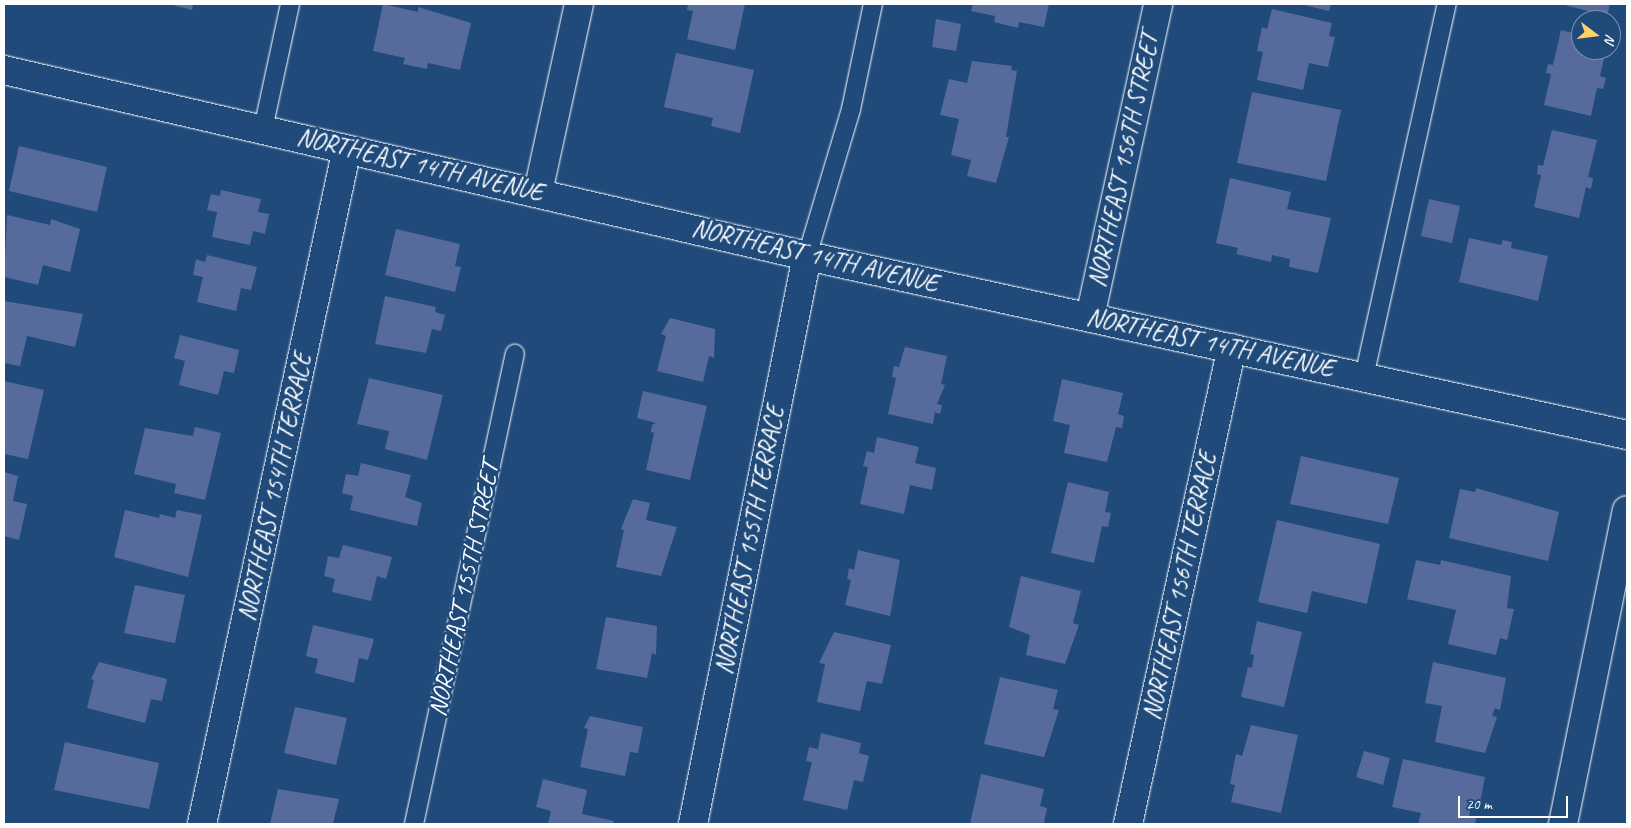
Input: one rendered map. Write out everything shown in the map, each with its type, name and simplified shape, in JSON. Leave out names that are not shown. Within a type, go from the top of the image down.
[{"type":"street","points":[[538,192],[579,4]]},
{"type":"street","name":"NORTHEAST 156TH STREET","points":[[1090,317],[1158,4]]},
{"type":"street","name":"NORTHEAST 14TH AVENUE","points":[[4,70],[538,192],[807,256],[1364,376],[1627,436]]},
{"type":"street","name":"NORTHEAST 154TH TERRACE","points":[[202,824],[347,149]]},
{"type":"street","name":"NORTHEAST 155TH TERRACE","points":[[693,824],[807,256]]},
{"type":"street","name":"NORTHEAST 156TH TERRACE","points":[[1128,824],[1232,348]]},
{"type":"street","points":[[1563,824],[1627,510]]},
{"type":"lane","points":[[263,129],[290,4]]},
{"type":"lane","points":[[807,256],[851,108],[873,4]]},
{"type":"lane","points":[[1364,376],[1447,4]]},
{"type":"lane","name":"NORTHEAST 155TH STREET","points":[[414,824],[515,354]]},
{"type":"building","points":[[169,4],[193,4],[192,10]]},
{"type":"building","points":[[383,4],[418,12],[418,7],[471,23],[460,70],[428,63],[427,69],[403,64],[405,58],[373,51]]},
{"type":"building","points":[[688,4],[745,4],[735,50],[687,39],[693,11],[687,10]]},
{"type":"building","points":[[973,4],[1049,4],[1044,27],[1019,22],[1018,28],[994,22],[995,16],[971,11]]},
{"type":"building","points":[[1300,4],[1331,4],[1329,11]]},
{"type":"building","points":[[1561,4],[1610,4],[1608,10],[1584,10]]},
{"type":"building","points":[[1272,9],[1332,23],[1329,36],[1335,37],[1328,67],[1309,63],[1303,90],[1257,80],[1263,52],[1257,51],[1262,27],[1267,29]]},
{"type":"building","points":[[936,19],[961,24],[956,51],[932,47]]},
{"type":"building","points":[[1561,30],[1571,32],[1571,60],[1604,60],[1600,76],[1606,78],[1603,89],[1597,88],[1591,116],[1544,105],[1551,74],[1546,73],[1548,64],[1553,65]]},
{"type":"building","points":[[676,53],[754,70],[740,133],[711,126],[713,118],[664,107]]},
{"type":"building","points":[[972,61],[1012,66],[1011,70],[1017,71],[1006,137],[1009,137],[996,183],[967,176],[971,160],[951,155],[959,119],[940,115],[949,79],[967,83]]},
{"type":"building","points":[[1252,92],[1341,110],[1326,181],[1237,163]]},
{"type":"building","points":[[1552,130],[1597,140],[1588,177],[1593,178],[1591,189],[1586,187],[1579,218],[1534,207],[1541,175],[1537,174],[1538,165],[1543,166]]},
{"type":"building","points":[[19,146],[107,167],[97,212],[9,191]]},
{"type":"building","points":[[1230,178],[1291,192],[1287,209],[1331,218],[1318,273],[1289,267],[1290,259],[1272,255],[1271,262],[1236,254],[1238,248],[1216,243]]},
{"type":"building","points":[[221,190],[261,199],[258,212],[269,214],[265,234],[253,231],[250,245],[212,237],[217,212],[207,210],[211,194],[220,196]]},
{"type":"building","points":[[1429,199],[1460,206],[1452,243],[1421,236]]},
{"type":"building","points":[[7,215],[50,225],[51,219],[80,229],[70,272],[43,265],[38,285],[4,277]]},
{"type":"building","points":[[396,229],[460,244],[455,266],[461,267],[455,292],[385,275]]},
{"type":"building","points":[[1469,238],[1501,245],[1503,240],[1512,242],[1511,248],[1548,256],[1538,301],[1459,282]]},
{"type":"building","points":[[207,255],[257,267],[251,290],[241,288],[236,311],[197,302],[203,277],[193,275],[196,259],[205,262]]},
{"type":"building","points":[[385,296],[436,307],[435,312],[445,315],[441,331],[432,329],[426,353],[375,344]]},
{"type":"building","points":[[4,301],[83,314],[75,347],[27,336],[20,366],[4,363]]},
{"type":"building","points":[[670,318],[715,329],[714,358],[709,356],[703,382],[657,371],[666,336],[661,334]]},
{"type":"building","points":[[180,335],[239,350],[234,373],[224,371],[218,395],[179,385],[185,361],[174,358]]},
{"type":"building","points":[[905,347],[947,356],[941,384],[945,385],[937,404],[942,405],[940,414],[935,412],[933,424],[888,414],[896,378],[892,377],[894,366],[899,367]]},
{"type":"building","points":[[369,378],[443,395],[427,460],[385,449],[389,431],[357,424]]},
{"type":"building","points":[[1062,379],[1123,393],[1118,414],[1124,416],[1122,428],[1116,427],[1107,462],[1064,453],[1070,425],[1053,421]]},
{"type":"building","points":[[4,381],[44,390],[28,459],[4,454]]},
{"type":"building","points":[[643,391],[707,406],[690,480],[646,470],[654,433],[651,432],[652,425],[656,423],[637,418]]},
{"type":"building","points":[[195,427],[221,433],[205,500],[174,493],[176,484],[134,474],[145,428],[193,436]]},
{"type":"building","points":[[877,437],[919,447],[915,463],[936,468],[932,490],[910,485],[904,514],[860,504],[868,467],[863,466],[867,451],[874,453]]},
{"type":"building","points":[[1301,456],[1399,478],[1388,524],[1290,504]]},
{"type":"building","points":[[361,463],[411,475],[405,497],[422,503],[417,526],[350,510],[353,496],[342,493],[346,474],[358,476]]},
{"type":"building","points":[[4,472],[18,476],[13,501],[27,504],[19,540],[4,536]]},
{"type":"building","points":[[1068,482],[1109,492],[1105,512],[1111,513],[1108,527],[1102,526],[1094,563],[1051,553]]},
{"type":"building","points":[[1476,488],[1559,512],[1548,561],[1449,538],[1460,489],[1475,492]]},
{"type":"building","points":[[633,499],[650,503],[646,520],[677,527],[661,576],[616,567],[624,530],[621,529]]},
{"type":"building","points":[[125,510],[159,518],[160,514],[175,518],[177,510],[202,515],[188,577],[114,557]]},
{"type":"building","points":[[1277,520],[1380,544],[1367,604],[1312,591],[1307,613],[1258,602]]},
{"type":"building","points":[[343,545],[392,557],[386,579],[377,576],[371,601],[332,592],[335,579],[324,576],[328,556],[339,558]]},
{"type":"building","points":[[858,550],[900,560],[890,616],[845,605],[851,580],[847,579],[849,568],[854,570]]},
{"type":"building","points":[[1416,560],[1440,565],[1441,560],[1511,576],[1507,608],[1514,609],[1507,640],[1500,638],[1496,655],[1448,644],[1456,610],[1407,599]]},
{"type":"building","points":[[1021,576],[1081,591],[1073,623],[1079,625],[1065,664],[1026,655],[1030,635],[1009,627]]},
{"type":"building","points":[[135,585],[185,595],[175,643],[124,633]]},
{"type":"building","points":[[606,617],[657,626],[656,655],[652,653],[647,678],[596,669]]},
{"type":"building","points":[[1257,621],[1302,632],[1284,707],[1241,697],[1248,667],[1252,668],[1254,655],[1250,654]]},
{"type":"building","points":[[313,625],[374,639],[368,660],[359,658],[354,683],[315,673],[318,659],[306,656]]},
{"type":"building","points":[[834,632],[891,645],[882,684],[867,681],[860,711],[817,702],[825,664],[819,663]]},
{"type":"building","points":[[99,662],[167,679],[162,701],[151,699],[145,723],[87,708],[94,680],[91,679]]},
{"type":"building","points":[[1433,662],[1506,678],[1500,710],[1495,708],[1492,716],[1497,717],[1485,753],[1435,742],[1442,706],[1425,703]]},
{"type":"building","points":[[1000,677],[1058,690],[1053,709],[1059,710],[1044,757],[984,744]]},
{"type":"building","points":[[295,707],[347,718],[336,765],[284,753]]},
{"type":"building","points":[[590,716],[643,727],[638,753],[630,752],[625,776],[580,767],[588,729],[584,728]]},
{"type":"building","points":[[1251,725],[1298,735],[1281,813],[1231,802],[1235,785],[1230,784],[1236,754],[1242,756]]},
{"type":"building","points":[[821,733],[861,743],[859,753],[869,756],[863,782],[854,780],[847,810],[803,800],[812,762],[806,761],[809,747],[818,749]]},
{"type":"building","points":[[65,742],[159,763],[149,809],[54,790]]},
{"type":"building","points":[[1364,751],[1390,758],[1383,785],[1356,777]]},
{"type":"building","points":[[1403,759],[1485,777],[1479,808],[1471,807],[1469,816],[1476,818],[1475,824],[1418,824],[1421,813],[1392,807]]},
{"type":"building","points":[[981,774],[1044,789],[1040,806],[1047,808],[1044,823],[970,824]]},
{"type":"building","points":[[543,779],[587,790],[582,814],[614,821],[613,824],[548,824],[551,811],[536,807]]},
{"type":"building","points":[[278,789],[339,799],[333,824],[270,824]]}]
